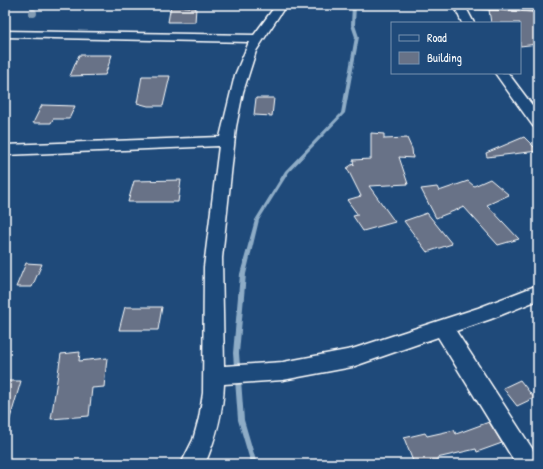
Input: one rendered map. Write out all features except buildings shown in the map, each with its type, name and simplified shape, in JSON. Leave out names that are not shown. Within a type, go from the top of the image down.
[{"type":"street","points":[[193,464],[200,453],[210,419],[213,376],[213,268],[226,141],[246,58],[255,40],[271,22],[281,5]]},
{"type":"street","points":[[459,5],[468,22]]},
{"type":"street","points":[[465,5],[538,8]]},
{"type":"street","points":[[5,34],[255,40]]},
{"type":"street","points":[[502,74],[538,123]]},
{"type":"street","points":[[5,150],[226,141]]},
{"type":"street","points":[[213,376],[283,371],[352,358],[443,328],[538,292]]},
{"type":"street","points":[[443,328],[529,464]]},
{"type":"waterway","points":[[254,464],[241,420],[236,353],[243,274],[257,220],[287,171],[343,113],[357,37],[353,25],[354,5]]}]
